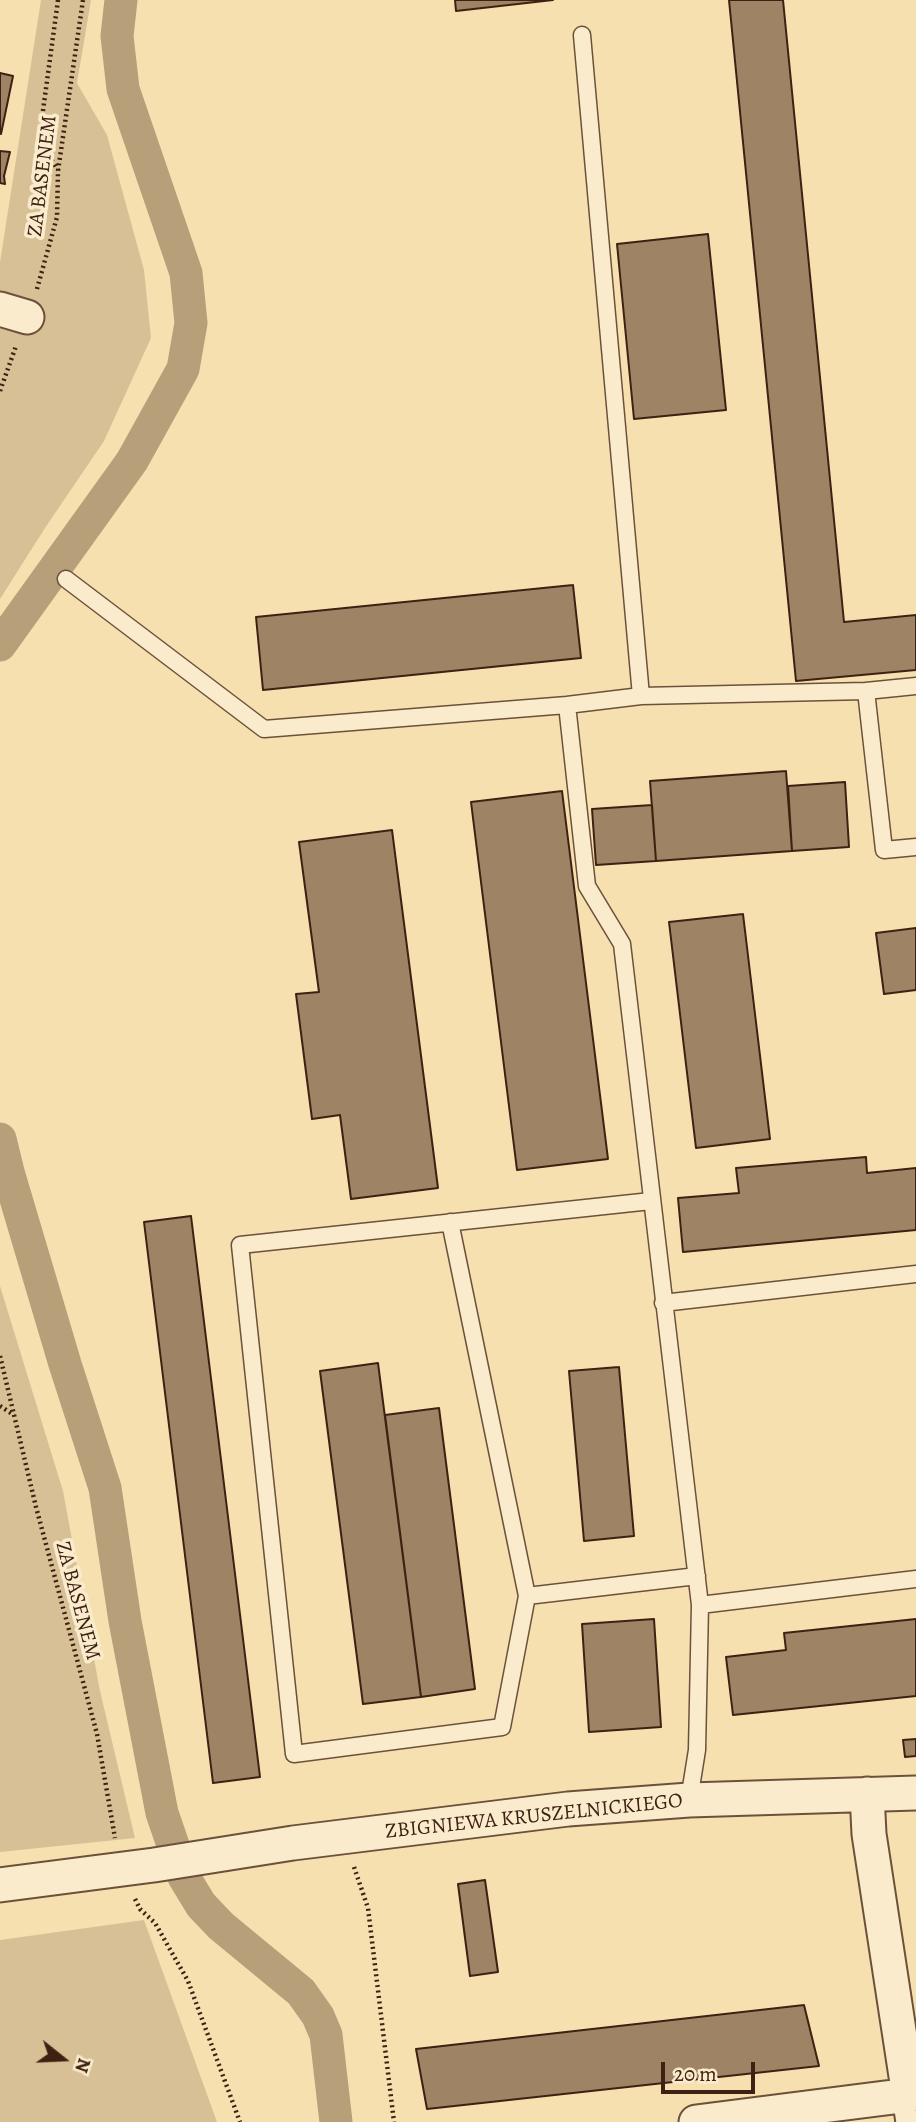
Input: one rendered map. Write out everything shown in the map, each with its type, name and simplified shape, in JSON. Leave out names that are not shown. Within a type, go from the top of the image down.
[{"type":"street","name":"ZBIGNIEWA KRUSZELNICKIEGO","points":[[0,1885],[568,1809],[689,1800],[916,1793]]},
{"type":"street","points":[[696,2122],[913,2104],[869,1834],[867,1794]]},
{"type":"lane","points":[[582,35],[641,696]]},
{"type":"lane","points":[[66,579],[264,729],[567,705],[641,696],[866,691],[916,686]]},
{"type":"lane","points":[[866,691],[884,850],[916,847]]},
{"type":"lane","points":[[567,705],[587,886],[622,944],[697,1576],[700,1605],[698,1751],[689,1800]]},
{"type":"lane","points":[[450,1222],[527,1596],[502,1727],[294,1754],[240,1245],[450,1222],[652,1201]]},
{"type":"lane","points":[[663,1303],[916,1274]]},
{"type":"lane","points":[[527,1596],[697,1576]]},
{"type":"lane","points":[[700,1605],[916,1579]]},
{"type":"path","points":[[58,0],[39,140],[58,171]]},
{"type":"path","name":"ZA BASENEM","points":[[0,391],[14,313],[47,258],[57,217],[58,171],[83,0]]},
{"type":"path","name":"ZA BASENEM","points":[[0,1356],[36,1507],[97,1734],[116,1845]]},
{"type":"path","points":[[0,1406],[15,1416]]},
{"type":"path","points":[[351,1860],[368,1908],[394,2122]]},
{"type":"path","points":[[131,1893],[140,1909],[155,1923],[187,1981],[240,2122]]},
{"type":"shaded area","points":[[41,0],[91,0],[77,83],[107,135],[144,270],[151,338],[104,441],[0,599],[0,262]]},
{"type":"shaded area","points":[[0,1286],[63,1491],[100,1691],[135,1838],[0,1852]]},
{"type":"shaded area","points":[[144,1920],[217,2122],[0,2122],[0,1940]]},
{"type":"building","points":[[455,0],[553,0],[456,11]]},
{"type":"building","points":[[729,0],[783,0],[844,622],[916,615],[916,670],[796,681]]},
{"type":"building","points":[[0,73],[13,76],[1,134],[0,133]]},
{"type":"building","points":[[0,151],[10,152],[4,176],[5,184],[0,183]]},
{"type":"building","points":[[708,234],[726,410],[634,419],[617,244]]},
{"type":"building","points":[[573,585],[581,658],[263,690],[256,617]]},
{"type":"building","points":[[786,771],[792,851],[656,861],[650,781]]},
{"type":"building","points":[[845,782],[849,847],[792,851],[788,786]]},
{"type":"building","points":[[562,791],[608,1159],[517,1170],[471,802]]},
{"type":"building","points":[[652,805],[656,861],[596,865],[592,809]]},
{"type":"building","points":[[392,830],[438,1188],[351,1199],[340,1115],[312,1119],[296,994],[319,992],[299,842]]},
{"type":"building","points":[[743,914],[770,1139],[696,1148],[669,922]]},
{"type":"building","points":[[916,928],[916,990],[884,994],[876,933]]},
{"type":"building","points":[[866,1157],[867,1173],[916,1168],[916,1230],[683,1252],[678,1198],[739,1193],[736,1168]]},
{"type":"building","points":[[191,1216],[260,1777],[213,1783],[144,1222]]},
{"type":"building","points":[[378,1363],[421,1697],[363,1704],[320,1371]]},
{"type":"building","points":[[619,1367],[634,1536],[584,1541],[569,1371]]},
{"type":"building","points":[[439,1408],[475,1689],[421,1697],[385,1415]]},
{"type":"building","points":[[654,1619],[661,1727],[589,1732],[582,1624]]},
{"type":"building","points":[[916,1619],[916,1696],[733,1715],[726,1657],[786,1650],[784,1633]]},
{"type":"building","points":[[916,1739],[916,1756],[905,1757],[903,1740]]},
{"type":"building","points":[[485,1880],[498,1972],[470,1976],[458,1884]]},
{"type":"building","points":[[804,2005],[819,2066],[427,2109],[416,2049]]},
{"type":"waterway","points":[[0,645],[132,461],[183,369],[191,323],[186,273],[123,89],[117,36],[121,0]]},
{"type":"waterway","points":[[0,1139],[65,1364],[105,1488],[125,1621],[162,1813],[184,1877],[201,1905],[221,1926],[301,1992],[318,2016],[326,2035],[336,2122]]}]
